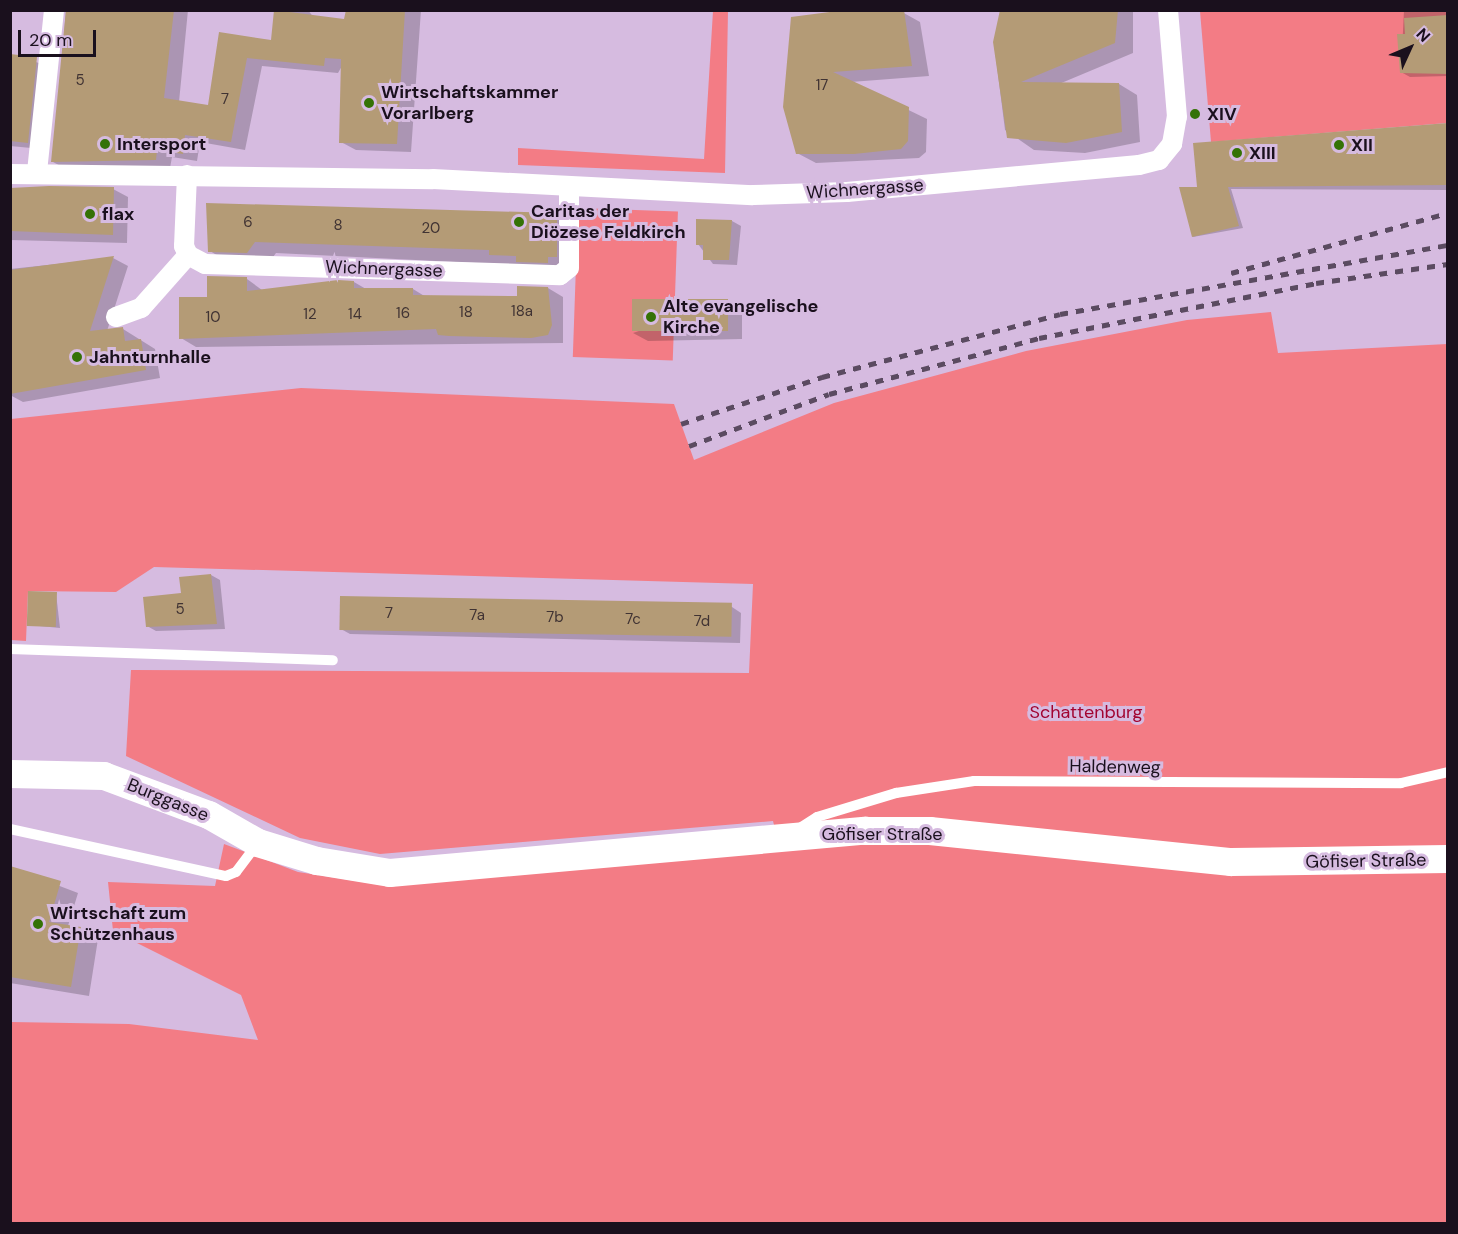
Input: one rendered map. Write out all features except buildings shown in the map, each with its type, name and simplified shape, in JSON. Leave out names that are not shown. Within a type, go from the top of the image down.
[{"type":"main road","name":"Burggasse","points":[[10,774],[104,776],[209,815],[258,843],[317,861]]},
{"type":"main road","name":"Göfiser Straße","points":[[317,861],[390,873],[791,835],[930,831],[1231,862],[1448,859]]},
{"type":"street","points":[[37,172],[54,10]]},
{"type":"street","name":"Wichnergasse","points":[[10,174],[37,172],[187,175],[569,186],[753,195],[1159,160],[1172,144],[1177,117],[1168,10]]},
{"type":"street","points":[[116,317],[141,308],[188,255],[187,175]]},
{"type":"street","name":"Wichnergasse","points":[[188,255],[205,264],[560,275],[569,264],[569,186]]},
{"type":"lane","points":[[10,649],[333,660]]},
{"type":"lane","name":"Haldenweg","points":[[791,835],[817,817],[896,793],[974,781],[1378,784],[1448,772]]},
{"type":"lane","points":[[10,829],[226,876],[236,872],[258,843]]},
{"type":"green space","points":[[713,11],[728,11],[725,173],[518,165],[518,148],[704,159]]},
{"type":"green space","points":[[1200,11],[1447,11],[1447,123],[1211,142]]},
{"type":"green space","points":[[578,208],[678,211],[673,360],[573,357]]},
{"type":"green space","name":"Schattenburg","points":[[1271,312],[1278,353],[1447,344],[1447,1223],[11,1224],[11,1022],[129,1024],[258,1040],[241,995],[113,931],[108,882],[215,886],[224,844],[298,872],[382,885],[780,849],[773,821],[380,854],[300,838],[126,756],[131,670],[749,673],[753,584],[154,567],[116,592],[28,591],[26,641],[11,640],[11,419],[301,388],[674,404],[694,460],[834,403],[1026,351],[1187,320]]},
{"type":"railway","points":[[1231,273],[1448,213]]},
{"type":"railway","points":[[681,424],[822,377],[1060,314],[1448,245]]},
{"type":"railway","points":[[689,446],[829,394],[1039,338],[1316,283],[1448,264]]},
{"type":"place","name":"Wirtschaftskammer Vorarlberg","points":[[369,103]]},
{"type":"place","name":"XIV","points":[[1195,114]]},
{"type":"place","name":"Intersport","points":[[105,144]]},
{"type":"place","name":"XII","points":[[1339,145]]},
{"type":"place","name":"XIII","points":[[1237,153]]},
{"type":"place","name":"flax","points":[[90,214]]},
{"type":"place","name":"Caritas der Diözese Feldkirch","points":[[519,222]]},
{"type":"place","name":"Alte evangelische Kirche","points":[[651,317]]},
{"type":"place","name":"Jahnturnhalle","points":[[77,357]]},
{"type":"place","name":"Wirtschaft zum Schützenhaus","points":[[38,924]]}]
